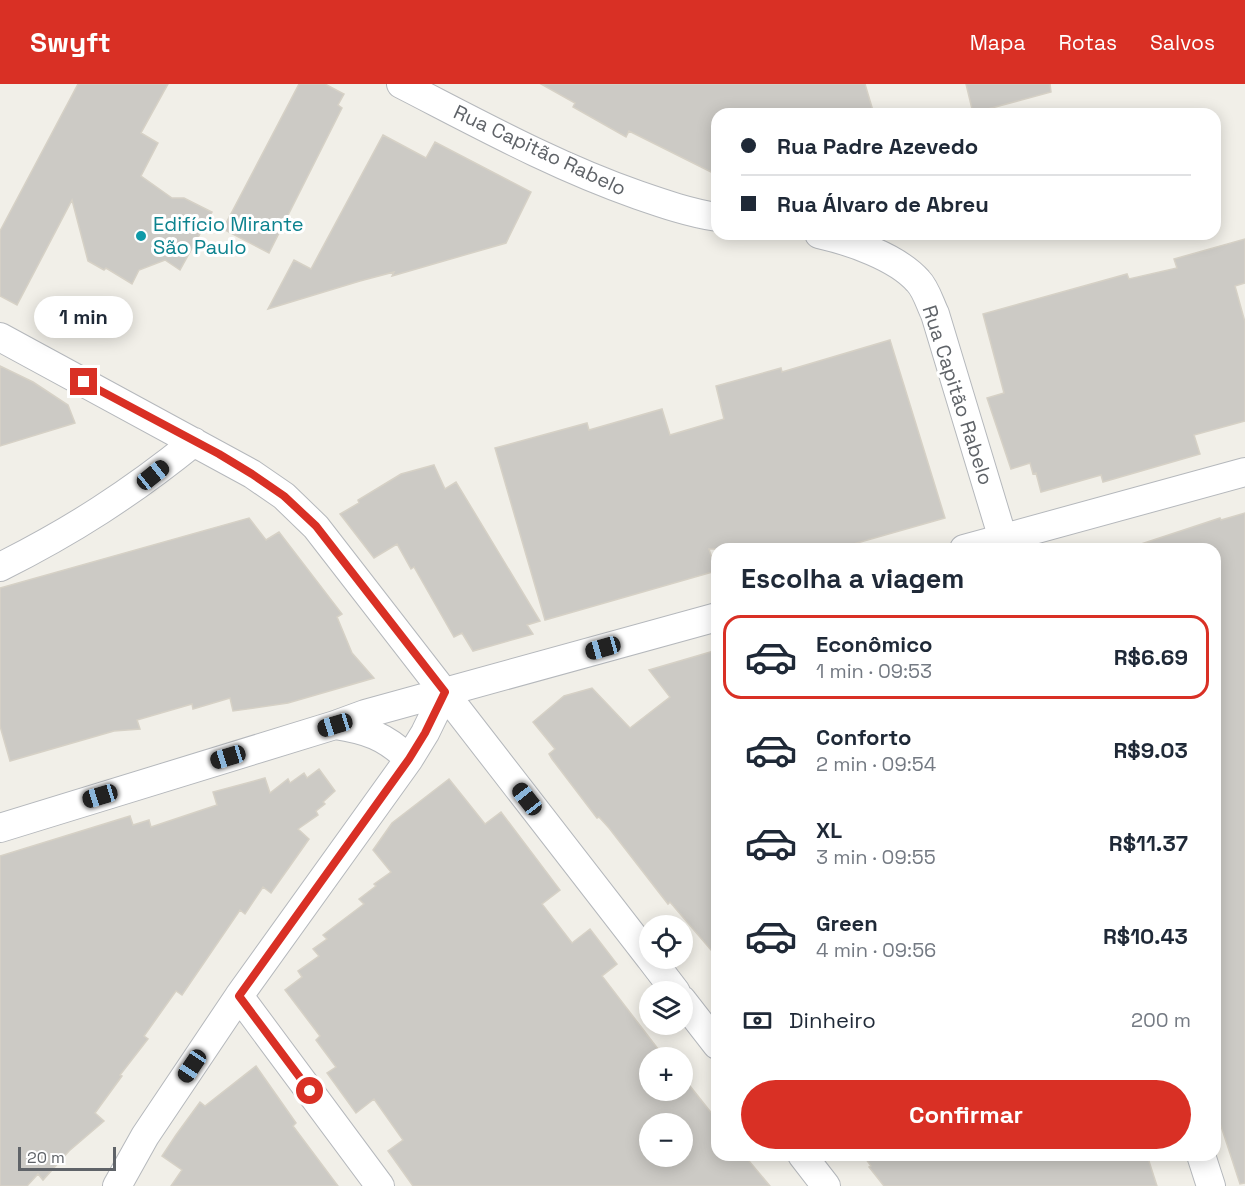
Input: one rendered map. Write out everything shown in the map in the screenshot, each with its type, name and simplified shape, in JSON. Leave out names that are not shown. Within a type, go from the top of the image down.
[{"type":"street","name":"Rua Capitão Rabelo","points":[[401,84],[516,143],[600,182],[696,214],[711,216]]},
{"type":"street","name":"Rua Capitão Rabelo","points":[[842,240],[887,257],[919,282],[936,314],[1005,543]]},
{"type":"street","points":[[0,337],[252,474],[284,496],[316,526],[639,944]]},
{"type":"street","points":[[0,360],[30,353]]},
{"type":"street","points":[[0,567],[50,542],[104,509],[153,475],[194,442]]},
{"type":"street","points":[[1008,543],[1245,472]]},
{"type":"street","points":[[0,828],[365,714],[711,619]]},
{"type":"street","points":[[117,1186],[145,1136],[239,996],[409,759],[445,692]]},
{"type":"street","points":[[335,725],[374,734],[393,744],[409,759]]},
{"type":"street","points":[[658,969],[668,981]]},
{"type":"street","points":[[239,996],[380,1186]]},
{"type":"street","points":[[693,1014],[711,1037]]},
{"type":"street","points":[[807,1161],[826,1186]]},
{"type":"street","points":[[1203,1161],[1211,1186]]},
{"type":"building","points":[[78,84],[168,84],[141,133],[158,143],[141,176],[172,198],[184,198],[212,212],[180,270],[165,260],[139,270],[132,284],[106,268],[104,270],[88,261],[72,200],[17,305],[0,296],[0,231]]},
{"type":"building","points":[[299,84],[325,84],[344,94],[338,105],[342,108],[269,253],[223,229]]},
{"type":"building","points":[[541,84],[865,84],[872,108],[711,108],[711,172],[629,131],[626,137],[573,107],[575,103]]},
{"type":"building","points":[[966,84],[1050,84],[1051,92],[992,108],[972,108]]},
{"type":"building","points":[[383,135],[426,158],[435,142],[531,192],[506,243],[392,276],[394,272],[360,281],[268,309],[294,260],[311,269]]},
{"type":"building","points":[[1245,239],[1245,283],[1235,286],[1245,322],[1245,421],[1194,435],[1200,454],[1103,482],[1101,475],[1041,492],[1036,473],[1033,474],[1030,463],[1011,469],[987,398],[1004,393],[983,314],[1127,274],[1129,279],[1177,268],[1174,259]]},
{"type":"building","points":[[890,340],[945,518],[857,543],[711,543],[711,549],[709,549],[711,572],[545,620],[495,448],[587,423],[589,430],[662,409],[670,435],[724,419],[716,386],[781,368],[782,372]]},
{"type":"building","points":[[0,366],[33,382],[68,405],[75,423],[0,446]]},
{"type":"building","points":[[434,465],[445,489],[456,482],[540,621],[527,625],[533,634],[473,651],[462,633],[454,637],[414,567],[411,569],[397,544],[374,558],[340,514],[359,503],[358,500],[401,474]]},
{"type":"building","points":[[1245,513],[1245,1183],[1240,1184],[1221,1126],[1221,543],[1144,543],[1220,518],[1221,520]]},
{"type":"building","points":[[249,518],[266,540],[279,532],[342,614],[337,617],[352,653],[374,678],[288,703],[233,711],[230,698],[193,709],[192,704],[137,720],[140,729],[114,731],[10,761],[0,726],[0,588]]},
{"type":"building","points":[[711,652],[711,950],[693,929],[693,915],[681,915],[670,902],[668,904],[609,828],[599,817],[597,818],[552,759],[549,754],[555,749],[533,722],[564,696],[592,688],[630,728],[670,697],[649,670]]},
{"type":"building","points":[[319,769],[335,791],[316,811],[318,815],[298,829],[309,839],[271,893],[263,887],[245,914],[240,910],[182,995],[176,991],[144,1036],[148,1039],[120,1075],[122,1076],[95,1113],[104,1121],[69,1151],[43,1180],[38,1174],[27,1186],[0,1186],[0,856],[130,816],[133,825],[149,820],[151,827],[217,805],[213,792],[265,778],[270,793],[288,779],[290,783],[304,773],[307,778]]},
{"type":"building","points":[[449,779],[485,824],[501,812],[560,890],[542,904],[572,943],[590,929],[617,964],[602,976],[639,1024],[639,1035],[647,1035],[657,1047],[639,1047],[639,1101],[693,1101],[693,1090],[711,1112],[711,1161],[749,1161],[770,1186],[413,1186],[388,1151],[403,1140],[374,1099],[356,1113],[327,1073],[336,1067],[316,1040],[320,1036],[285,990],[302,977],[298,971],[319,956],[313,949],[327,939],[323,935],[364,904],[359,899],[391,872],[373,850],[392,823]]},
{"type":"building","points":[[256,1066],[296,1123],[293,1126],[338,1186],[171,1186],[182,1170],[162,1156],[176,1135],[200,1102],[205,1106]]},
{"type":"building","points":[[867,1161],[1149,1161],[1157,1186],[884,1186],[869,1167],[871,1166]]},
{"type":"place","name":"Edifício Mirante São Paulo","points":[[141,236]]},
{"type":"route","points":[[84,382],[219,454],[284,496],[316,526],[445,692],[409,759],[239,996],[310,1091]]}]
